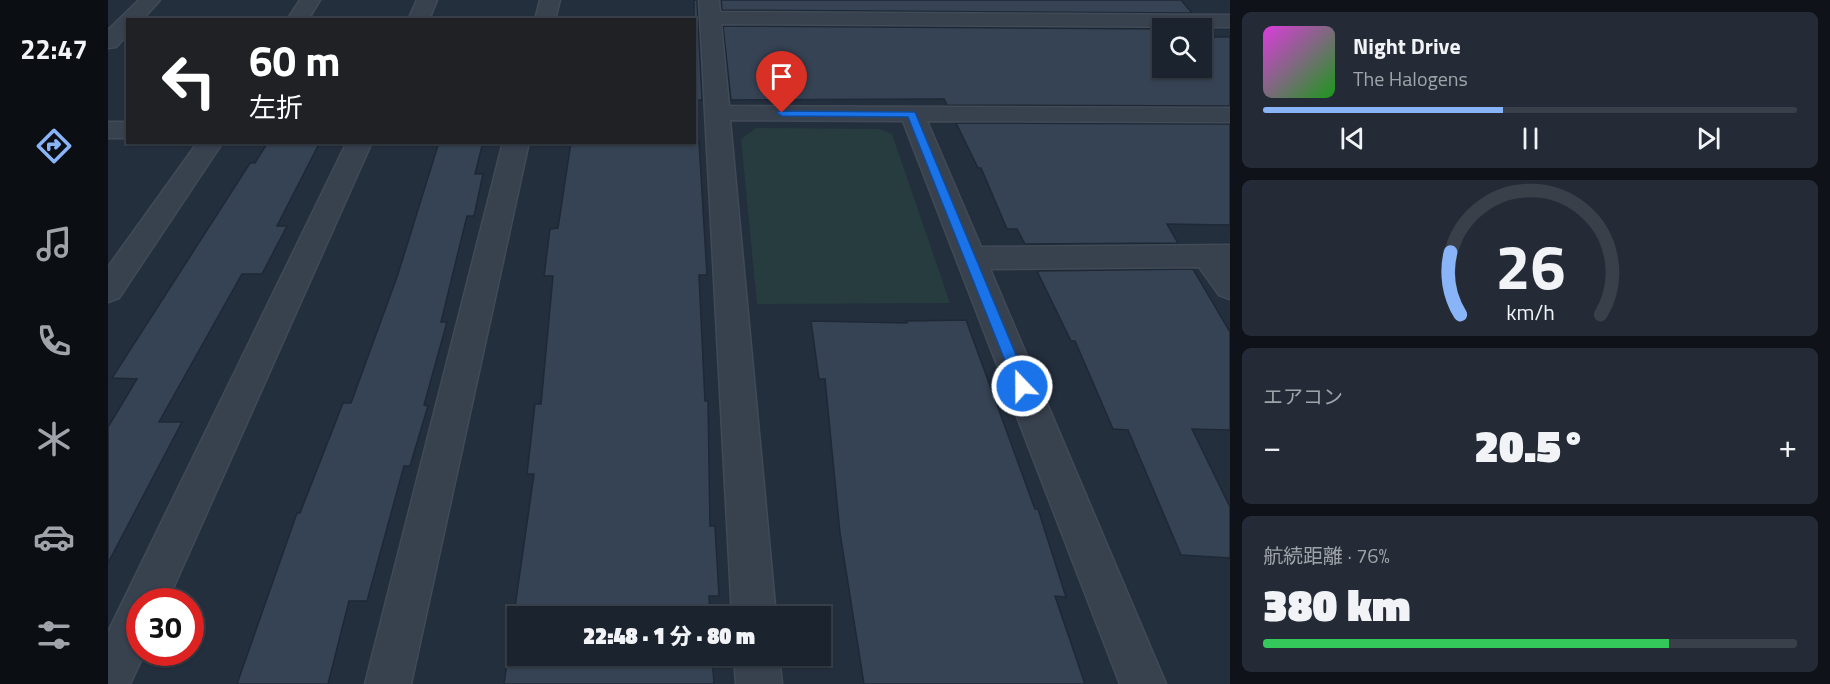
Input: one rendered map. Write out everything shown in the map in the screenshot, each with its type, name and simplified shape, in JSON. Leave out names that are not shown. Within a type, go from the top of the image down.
[{"type":"street","points":[[132,18],[150,0]]},
{"type":"street","points":[[298,18],[310,0]]},
{"type":"street","points":[[419,18],[427,0]]},
{"type":"street","points":[[546,18],[550,0]]},
{"type":"street","points":[[1201,0],[1230,19]]},
{"type":"street","points":[[753,606],[710,9],[1230,19]]},
{"type":"street","points":[[108,42],[126,24]]},
{"type":"street","points":[[718,113],[1230,115]]},
{"type":"street","points":[[912,114],[1143,684]]},
{"type":"street","points":[[108,130],[126,130]]},
{"type":"street","points":[[108,290],[210,144]]},
{"type":"street","points":[[152,588],[359,144]]},
{"type":"street","points":[[388,684],[516,144]]},
{"type":"street","points":[[970,258],[1219,256],[1230,287]]},
{"type":"street","points":[[108,681],[126,643]]},
{"type":"street","points":[[758,666],[759,684]]},
{"type":"green space","points":[[756,128],[880,129],[892,134],[950,303],[757,304],[741,139]]},
{"type":"building","points":[[694,0],[697,0],[702,100],[696,100],[696,18],[694,18]]},
{"type":"building","points":[[721,0],[1181,0],[1192,13],[722,10]]},
{"type":"building","points":[[723,26],[1152,29],[1152,78],[1212,78],[1212,34],[1215,37],[1230,37],[1230,106],[947,105],[944,99],[731,100]]},
{"type":"building","points":[[956,123],[1230,124],[1230,225],[1167,224],[1178,243],[1025,244],[1017,229],[1007,229],[981,168],[978,168]]},
{"type":"building","points":[[699,142],[707,275],[699,275],[705,401],[708,401],[710,526],[715,526],[719,596],[709,596],[710,606],[515,606],[534,474],[527,474],[535,404],[541,404],[553,276],[544,276],[550,229],[558,228],[571,144],[696,144]]},
{"type":"building","points":[[267,144],[319,144],[277,226],[287,226],[262,274],[242,274],[159,422],[182,422],[108,563],[108,427],[137,379],[112,378],[250,163],[255,163]]},
{"type":"building","points":[[438,144],[482,144],[475,174],[483,174],[474,216],[467,216],[441,322],[447,322],[424,405],[428,406],[410,466],[404,466],[367,601],[349,601],[328,684],[237,684],[297,513],[300,513],[343,403],[351,403],[398,274]]},
{"type":"building","points":[[1193,269],[1230,332],[1230,430],[1192,429],[1230,507],[1230,558],[1181,555],[1128,430],[1113,429],[1075,341],[1071,341],[1037,271]]},
{"type":"building","points":[[966,320],[1035,509],[1038,509],[1066,597],[1055,596],[1085,684],[864,684],[840,533],[825,379],[819,379],[811,321],[907,323],[906,321]]},
{"type":"building","points":[[507,663],[507,666],[713,666],[714,684],[504,684]]},
{"type":"route","points":[[782,113],[912,114],[1022,386]]}]
